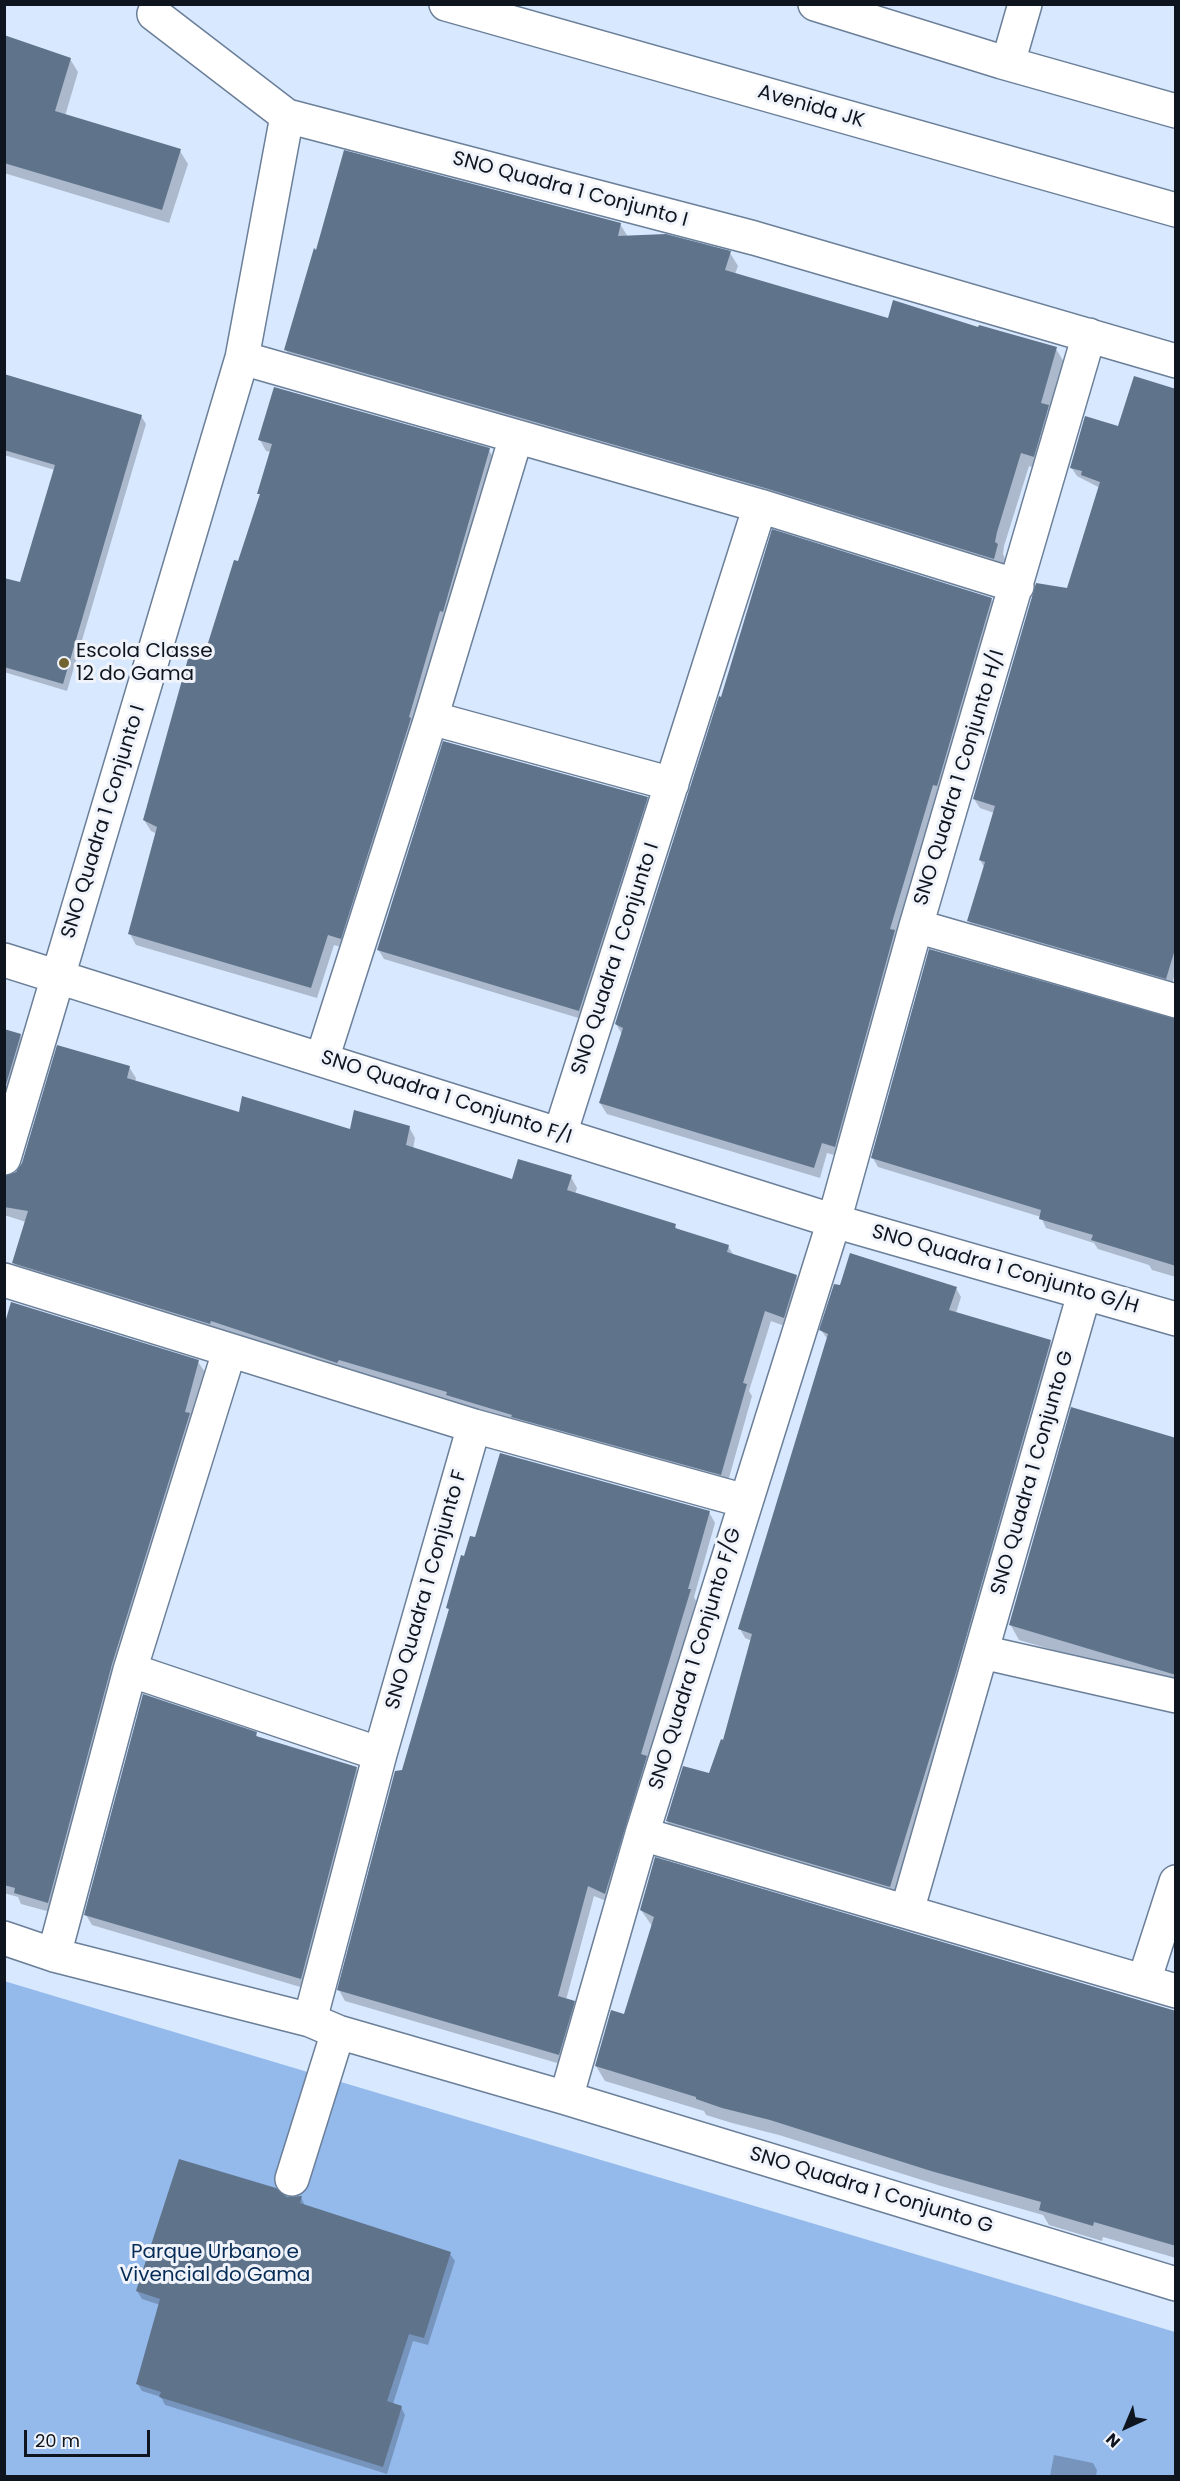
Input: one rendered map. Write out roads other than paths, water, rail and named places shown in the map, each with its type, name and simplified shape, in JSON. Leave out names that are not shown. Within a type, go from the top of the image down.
[{"type":"street","name":"Avenida JK","points":[[446,4],[1176,210]]},
{"type":"street","points":[[815,4],[1176,111]]},
{"type":"street","points":[[1008,63],[1025,4]]},
{"type":"street","points":[[154,14],[287,116]]},
{"type":"street","name":"SNO Quadra 1 Conjunto I","points":[[4,1158],[242,358],[287,116],[754,238],[1176,361]]},
{"type":"street","name":"SNO Quadra 1 Conjunto H/I","points":[[834,1221],[916,926],[1089,334]]},
{"type":"street","points":[[242,358],[760,506],[1017,586]]},
{"type":"street","points":[[322,1059],[431,718],[516,437]]},
{"type":"street","name":"SNO Quadra 1 Conjunto I","points":[[560,1134],[760,506]]},
{"type":"street","points":[[431,718],[672,784]]},
{"type":"street","points":[[916,926],[1175,998]]},
{"type":"street","name":"SNO Quadra 1 Conjunto F/I","points":[[4,960],[58,975],[834,1221]]},
{"type":"street","name":"SNO Quadra 1 Conjunto G/H","points":[[834,1221],[1176,1319]]},
{"type":"street","name":"SNO Quadra 1 Conjunto F/G","points":[[566,2098],[642,1834],[834,1221]]},
{"type":"street","points":[[4,1280],[229,1352],[474,1426],[745,1501]]},
{"type":"street","name":"SNO Quadra 1 Conjunto G","points":[[907,1911],[1084,1294]]},
{"type":"street","points":[[54,1955],[130,1670],[229,1352]]},
{"type":"street","name":"SNO Quadra 1 Conjunto F","points":[[292,2179],[380,1754],[474,1426]]},
{"type":"street","points":[[982,1652],[1176,1696]]},
{"type":"street","points":[[130,1670],[380,1754]]},
{"type":"street","points":[[642,1834],[1176,1991]]},
{"type":"street","points":[[1144,1981],[1176,1882]]},
{"type":"street","points":[[4,1938],[54,1955],[324,2026],[566,2098]]},
{"type":"street","name":"SNO Quadra 1 Conjunto G","points":[[566,2098],[1176,2284]]},
{"type":"place","name":"Escola Classe 12 do Gama","points":[[64,663]]},
{"type":"park label","name":"Parque Urbano e Vivencial do Gama","points":[[215,2264]]}]
